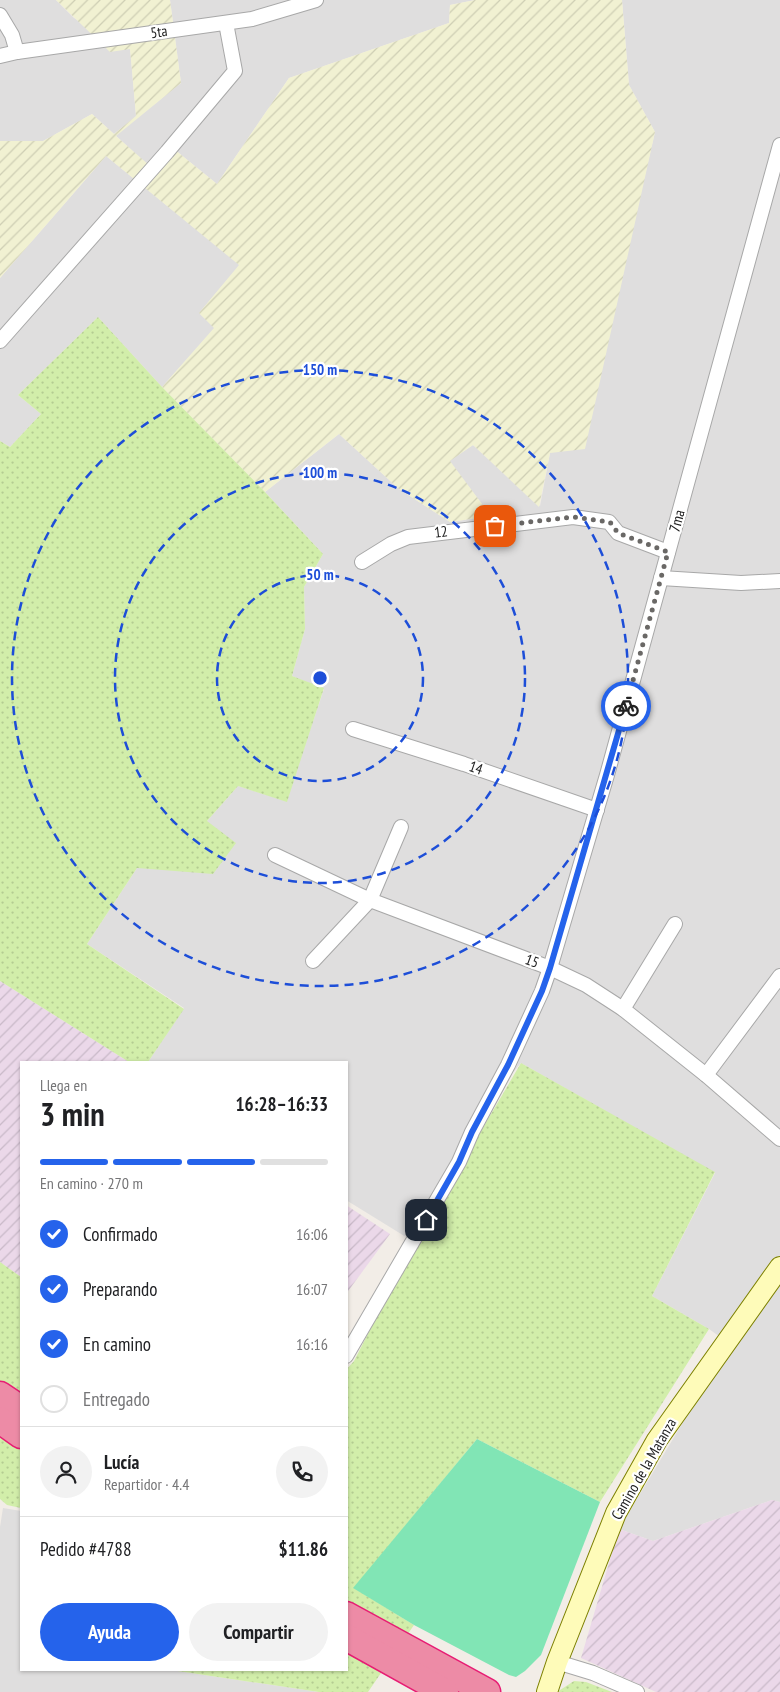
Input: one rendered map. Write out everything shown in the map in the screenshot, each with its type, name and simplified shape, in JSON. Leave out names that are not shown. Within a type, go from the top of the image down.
[{"type":"highway","points":[[0,1395],[20,1408]]},
{"type":"highway","points":[[0,1420],[20,1434]]},
{"type":"highway","points":[[348,1616],[487,1692]]},
{"type":"highway","points":[[348,1638],[445,1692]]},
{"type":"main road","name":"Camino de la Matanza","points":[[547,1692],[616,1513],[653,1448],[780,1267]]},
{"type":"street","name":"5ta","points":[[0,56],[252,19],[316,0]]},
{"type":"street","points":[[0,15],[12,35],[18,52]]},
{"type":"street","points":[[0,341],[167,152],[235,71],[226,23]]},
{"type":"street","name":"7ma","points":[[348,1353],[459,1162],[472,1132],[508,1065],[542,991],[597,810],[777,166],[780,145]]},
{"type":"street","name":"12","points":[[362,562],[408,537],[573,517],[610,522],[618,533],[668,552]]},
{"type":"street","points":[[661,578],[741,583],[780,581]]},
{"type":"street","name":"14","points":[[353,729],[464,764],[597,810]]},
{"type":"street","points":[[313,961],[370,900],[401,827]]},
{"type":"street","name":"15","points":[[275,855],[370,900],[550,968],[586,985],[623,1009],[706,1075],[780,1140]]},
{"type":"street","points":[[623,1009],[676,924]]},
{"type":"street","points":[[706,1075],[780,976]]},
{"type":"street","points":[[557,1662],[593,1673],[637,1692]]},
{"type":"shaded area","points":[[0,0],[56,0],[74,18],[130,48],[136,116],[114,134],[92,114],[43,141],[0,141]]},
{"type":"shaded area","points":[[170,0],[475,0],[450,5],[449,23],[289,78],[217,184],[169,145],[150,167],[115,135],[181,83]]},
{"type":"shaded area","points":[[622,0],[780,0],[780,1502],[772,1500],[653,1541],[619,1529],[730,1344],[709,1329],[652,1296],[715,1173],[521,1063],[485,1106],[406,1237],[348,1201],[348,1061],[149,1061],[184,1008],[87,944],[137,868],[207,821],[238,786],[286,801],[324,689],[292,676],[305,629],[304,587],[323,554],[265,492],[339,434],[399,489],[450,522],[491,516],[449,461],[473,445],[540,506],[550,453],[634,222],[655,132],[629,85]]},
{"type":"shaded area","points":[[106,156],[240,265],[199,313],[215,328],[162,387],[98,317],[18,395],[41,414],[10,447],[0,441],[0,278]]},
{"type":"shaded area","points":[[0,981],[127,1061],[20,1061],[20,1276],[0,1262]]},
{"type":"shaded area","points":[[348,1206],[390,1234],[348,1291]]},
{"type":"shaded area","points":[[772,1500],[780,1502],[780,1692],[656,1692],[581,1658],[619,1529],[653,1541]]},
{"type":"shaded area","points":[[3,1508],[20,1511],[20,1671],[178,1671],[319,1692],[0,1692],[0,1527]]},
{"type":"green space","points":[[56,0],[170,0],[181,83],[116,136],[150,166],[169,145],[217,184],[289,78],[449,23],[450,5],[475,0],[622,0],[629,85],[655,132],[585,449],[550,453],[539,507],[473,445],[450,461],[491,516],[450,522],[399,489],[339,434],[265,492],[162,387],[214,328],[199,313],[239,265],[106,156],[0,278],[0,141],[43,141],[92,114],[114,134],[136,116],[130,49],[110,52]]},
{"type":"green space","points":[[98,317],[162,387],[323,554],[304,587],[305,629],[292,676],[324,688],[287,802],[238,786],[207,821],[236,843],[213,874],[137,868],[87,944],[184,1009],[149,1061],[127,1061],[0,981],[0,441],[10,447],[41,414],[18,395]]},
{"type":"green space","points":[[521,1063],[715,1172],[652,1296],[709,1329],[600,1502],[477,1439],[354,1588],[414,1625],[368,1692],[319,1692],[178,1671],[348,1671],[348,1368],[354,1361],[411,1250]]},
{"type":"green space","points":[[0,1262],[20,1276],[20,1508],[7,1505],[0,1499]]},
{"type":"green space","points":[[477,1439],[600,1502],[541,1655],[516,1677],[414,1625],[353,1588]]},
{"type":"green space","points":[[574,1681],[586,1682],[612,1692],[557,1692]]},
{"type":"way so far","points":[[495,526],[573,517],[610,522],[618,533],[668,552],[626,706]]},
{"type":"route","points":[[426,1220],[459,1162],[472,1132],[508,1065],[542,991],[597,810],[626,706]]}]
